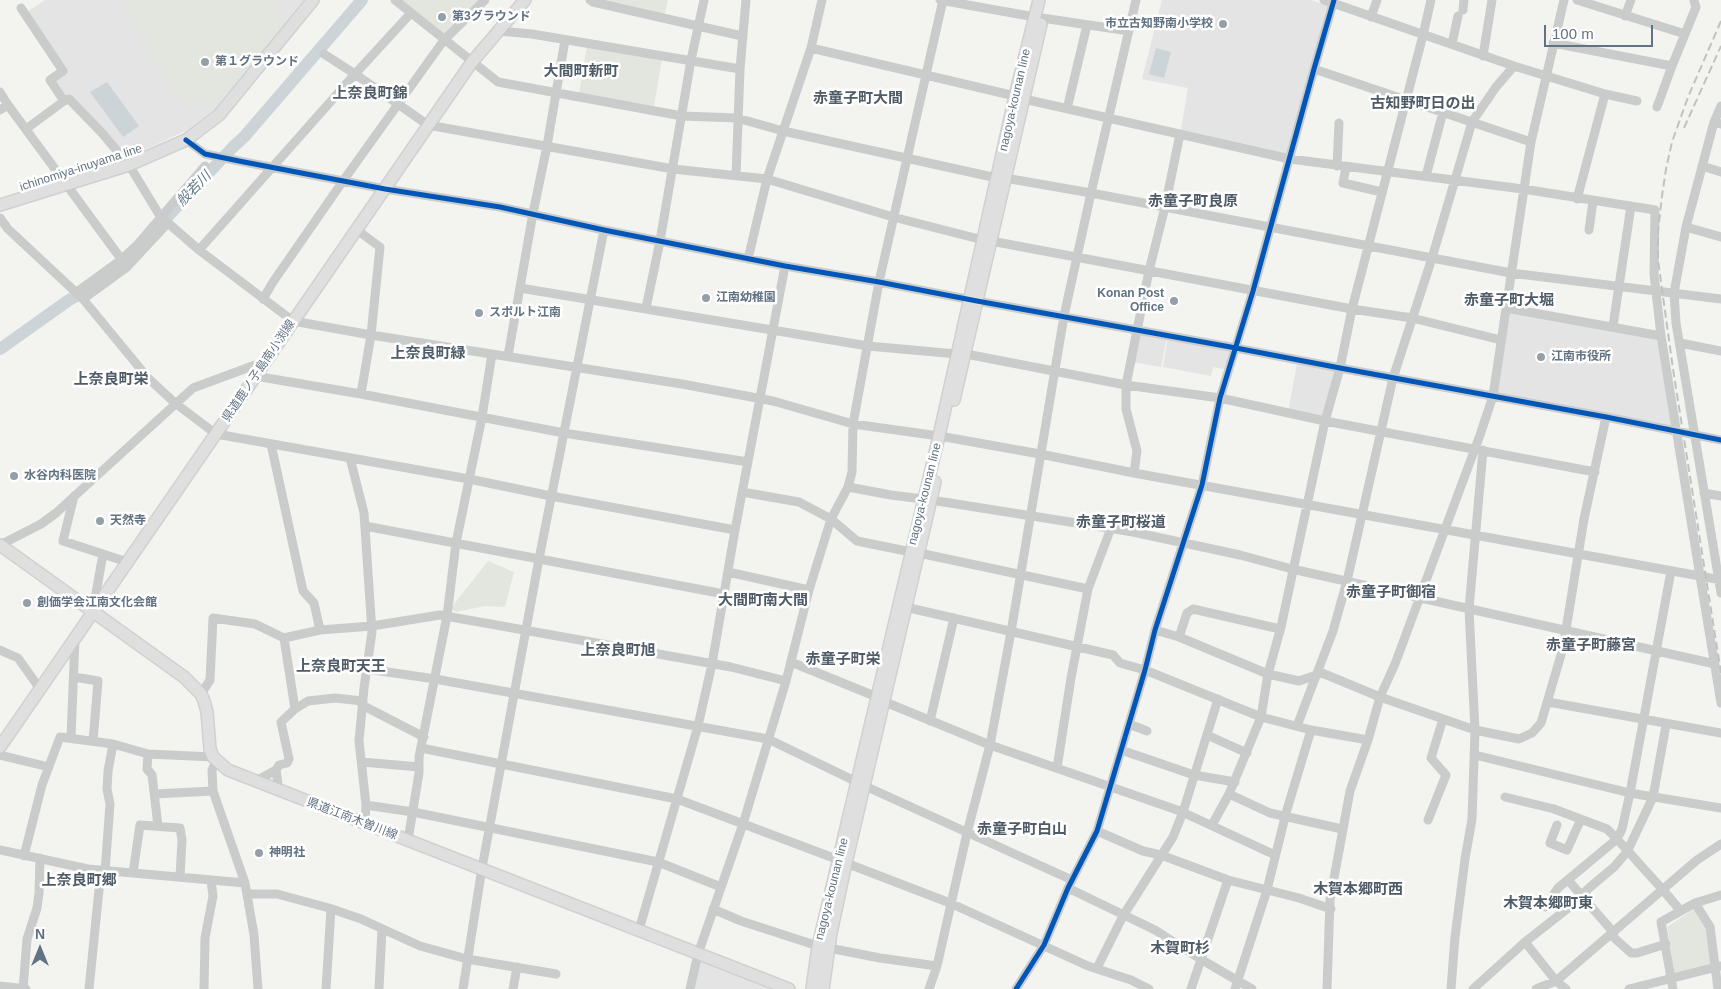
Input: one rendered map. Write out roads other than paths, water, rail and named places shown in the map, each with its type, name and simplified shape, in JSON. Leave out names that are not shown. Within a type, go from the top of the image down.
[{"type":"main road","name":"ichinomiya-inuyama line","points":[[0,205],[129,165],[186,140],[220,115],[313,0]]},
{"type":"main road","name":"県道鹿ノ子島南小渕線","points":[[1,743],[76,638],[92,612],[472,62],[525,0]]},
{"type":"main road","name":"nagoya-kounan line","points":[[1039,0],[1039,17]]},
{"type":"main road","name":"nagoya-kounan line","points":[[812,989],[824,947],[1019,97],[1039,17],[1046,0]]},
{"type":"main road","points":[[0,545],[184,677],[201,694],[207,712],[210,749],[215,759]]},
{"type":"main road","name":"県道江南木曽川線","points":[[215,759],[236,774],[482,868],[789,989]]},
{"type":"main road","name":"nagoya-kounan line","points":[[823,989],[824,947]]},
{"type":"street","points":[[395,0],[498,82],[682,116],[737,118],[783,131],[1001,178],[1091,193],[1511,273],[1721,300]]},
{"type":"street","points":[[264,299],[273,282],[343,181],[444,40],[485,0]]},
{"type":"street","points":[[590,0],[742,36]]},
{"type":"street","points":[[646,308],[660,241],[691,60],[704,0]]},
{"type":"street","points":[[736,176],[737,118],[746,0]]},
{"type":"street","points":[[748,259],[767,179],[811,48],[822,0]]},
{"type":"street","points":[[690,989],[698,954],[743,824],[786,681],[831,519],[848,487],[852,472],[853,424],[879,282],[942,0],[1087,25],[1129,30]]},
{"type":"street","points":[[929,989],[937,966],[950,903],[990,745],[1064,316],[1136,0]]},
{"type":"street","points":[[1324,0],[1514,66],[1606,94],[1637,101]]},
{"type":"street","points":[[1371,17],[1377,0]]},
{"type":"street","points":[[1212,825],[1235,782],[1261,717],[1268,674],[1280,629],[1325,421],[1340,368],[1352,309],[1431,0]]},
{"type":"street","points":[[1484,56],[1492,0]]},
{"type":"street","points":[[1327,989],[1330,900],[1350,791],[1368,740],[1380,697],[1395,664],[1445,530],[1479,450],[1493,396],[1531,142],[1564,0]]},
{"type":"street","points":[[1577,0],[1685,34]]},
{"type":"street","points":[[1625,16],[1631,0]]},
{"type":"street","points":[[1657,107],[1696,7],[1691,0]]},
{"type":"street","points":[[1016,989],[1044,945],[1070,884],[1097,831],[1155,630],[1202,485],[1220,398],[1253,290],[1334,2]]},
{"type":"street","points":[[21,8],[63,71],[50,80],[64,101]]},
{"type":"street","points":[[1452,44],[1462,9]]},
{"type":"street","points":[[199,250],[355,74],[412,13]]},
{"type":"street","points":[[1067,109],[1087,25]]},
{"type":"street","points":[[498,31],[565,40],[740,69]]},
{"type":"street","points":[[508,356],[565,40]]},
{"type":"street","points":[[1554,43],[1672,66]]},
{"type":"street","points":[[811,48],[1067,109],[1290,159],[1523,189],[1576,199],[1656,210],[1654,258],[1661,336],[1721,703]]},
{"type":"street","points":[[324,54],[428,125],[673,169],[767,179],[894,217],[987,240],[1352,309],[1412,318],[1501,340]]},
{"type":"street","points":[[1297,726],[1333,631],[1347,581],[1393,378],[1432,258],[1472,122],[1496,87],[1514,66]]},
{"type":"street","points":[[1314,69],[1531,142]]},
{"type":"street","points":[[0,92],[4,108],[26,129],[124,264]]},
{"type":"street","points":[[1576,199],[1606,94]]},
{"type":"street","points":[[26,129],[69,99],[102,133],[129,165],[164,220],[199,250],[293,321],[760,399],[853,424],[942,436],[1720,580]]},
{"type":"street","points":[[1721,106],[1702,166],[1686,227],[1674,293],[1680,342],[1721,593]]},
{"type":"street","points":[[1426,176],[1443,112]]},
{"type":"street","points":[[1340,122],[1343,183],[1382,192]]},
{"type":"street","points":[[1134,473],[1137,451],[1126,408],[1126,385],[1180,134]]},
{"type":"street","points":[[186,140],[205,154],[273,168],[533,214],[748,259],[1064,316],[1721,440]]},
{"type":"street","points":[[80,295],[124,264],[138,244],[164,220],[205,166]]},
{"type":"street","points":[[1702,166],[1721,172]]},
{"type":"street","points":[[1589,230],[1593,201]]},
{"type":"street","points":[[1613,326],[1631,206]]},
{"type":"street","points":[[0,218],[8,229],[80,295],[142,371],[175,403],[216,434],[469,479],[735,530]]},
{"type":"street","points":[[1686,227],[1721,237]]},
{"type":"street","points":[[357,230],[380,247],[371,335],[361,394]]},
{"type":"street","points":[[463,989],[482,868],[539,559],[604,230]]},
{"type":"street","points":[[639,930],[698,726],[712,664],[735,530],[785,266]]},
{"type":"street","points":[[520,288],[868,346],[961,354],[1126,385],[1220,398],[1325,421],[1595,472]]},
{"type":"street","points":[[1506,308],[1661,336]]},
{"type":"street","points":[[1680,342],[1721,349]]},
{"type":"street","points":[[408,840],[414,812],[421,748],[447,616],[456,543],[482,417],[492,354]]},
{"type":"street","points":[[0,545],[41,524],[56,513],[193,388],[266,361]]},
{"type":"street","points":[[256,376],[564,433],[748,462]]},
{"type":"street","points":[[1155,630],[1179,637],[1268,674],[1299,681],[1322,673],[1380,697],[1475,730],[1518,739],[1532,733],[1541,723],[1548,702],[1566,631],[1584,519],[1606,417]]},
{"type":"street","points":[[271,444],[303,591],[314,603],[320,630]]},
{"type":"street","points":[[1451,989],[1455,937],[1472,819],[1475,730],[1469,609],[1479,450]]},
{"type":"street","points":[[350,458],[364,513],[372,626],[359,741],[366,805],[365,824]]},
{"type":"street","points":[[848,487],[1111,528],[1240,555],[1292,570],[1714,664]]},
{"type":"street","points":[[742,492],[799,502],[831,519],[857,541],[1088,589]]},
{"type":"street","points":[[1704,493],[1721,496]]},
{"type":"street","points":[[74,495],[63,541],[127,562]]},
{"type":"street","points":[[365,526],[724,594]]},
{"type":"street","points":[[1057,768],[1088,589],[1111,528]]},
{"type":"street","points":[[92,612],[102,554]]},
{"type":"street","points":[[1545,907],[1558,888],[1617,839],[1622,829],[1670,571]]},
{"type":"street","points":[[728,572],[810,590]]},
{"type":"street","points":[[902,606],[1113,655],[1120,662],[1145,670],[1261,717],[1311,730],[1368,740]]},
{"type":"street","points":[[1179,637],[1187,614],[1193,609],[1280,629]]},
{"type":"street","points":[[201,694],[210,680],[214,618],[255,624],[284,638],[320,630],[372,626],[429,615],[447,616],[712,664],[786,681]]},
{"type":"street","points":[[930,721],[954,618]]},
{"type":"street","points":[[71,738],[76,638]]},
{"type":"street","points":[[284,638],[295,710]]},
{"type":"street","points":[[0,650],[18,658],[40,689]]},
{"type":"street","points":[[791,662],[990,745],[1183,812],[1275,855]]},
{"type":"street","points":[[367,669],[435,679],[768,739],[1070,884],[1123,916],[1155,930],[1202,960],[1236,985],[1252,989]]},
{"type":"street","points":[[74,677],[98,681],[93,742]]},
{"type":"street","points":[[256,781],[276,770],[279,765],[287,763],[289,759],[281,722],[308,701],[335,698],[363,703],[424,737]]},
{"type":"street","points":[[1097,968],[1123,916],[1173,837],[1183,812],[1218,699]]},
{"type":"street","points":[[1548,702],[1666,725],[1721,733]]},
{"type":"street","points":[[1428,820],[1446,775],[1430,758],[1443,719]]},
{"type":"street","points":[[1129,724],[1147,730]]},
{"type":"street","points":[[1473,989],[1525,942],[1567,909],[1614,867],[1627,852],[1653,796],[1666,725]]},
{"type":"street","points":[[1236,985],[1267,890],[1285,817],[1311,730]]},
{"type":"street","points":[[1206,735],[1247,753]]},
{"type":"street","points":[[24,856],[42,785],[60,736],[114,744],[148,754],[215,759],[212,770],[213,791],[245,883],[254,936],[258,989]]},
{"type":"street","points":[[89,989],[110,804],[107,789],[108,771],[114,744]]},
{"type":"street","points":[[421,748],[677,799],[950,903],[1149,989]]},
{"type":"street","points":[[1121,750],[1194,775],[1235,782]]},
{"type":"street","points":[[148,754],[147,769],[152,774],[158,826]]},
{"type":"street","points":[[1475,755],[1630,793],[1721,808]]},
{"type":"street","points":[[0,756],[49,767]]},
{"type":"street","points":[[362,762],[419,767]]},
{"type":"street","points":[[276,770],[279,791]]},
{"type":"street","points":[[155,794],[213,791]]},
{"type":"street","points":[[1229,794],[1270,813],[1342,829]]},
{"type":"street","points":[[1506,797],[1554,809],[1607,829],[1664,890],[1680,910]]},
{"type":"street","points":[[366,805],[414,812],[658,862],[721,887]]},
{"type":"street","points":[[1557,825],[1550,843],[1567,850],[1581,819]]},
{"type":"street","points":[[134,873],[140,825],[158,826],[180,828],[182,840],[180,877]]},
{"type":"street","points":[[1097,831],[1143,851],[1161,855],[1228,880],[1330,908]]},
{"type":"street","points":[[1536,989],[1556,981],[1697,860],[1721,844]]},
{"type":"street","points":[[0,850],[103,870],[245,883]]},
{"type":"street","points":[[0,986],[24,989],[27,939],[37,908],[39,893],[40,858]]},
{"type":"street","points":[[204,989],[205,938],[213,896],[211,880]]},
{"type":"street","points":[[1191,989],[1228,880]]},
{"type":"street","points":[[1568,880],[1612,934],[1631,953],[1666,944]]},
{"type":"street","points":[[247,894],[277,894],[331,909],[361,919],[420,946],[468,959],[556,974]]},
{"type":"street","points":[[1673,989],[1661,922],[1695,903],[1721,895]]},
{"type":"street","points":[[1695,903],[1710,927],[1718,966],[1718,989]]},
{"type":"street","points":[[326,989],[331,909]]},
{"type":"street","points":[[713,909],[741,921],[824,947],[880,958],[937,966]]},
{"type":"street","points":[[379,989],[382,929]]},
{"type":"street","points":[[1525,942],[1556,981],[1566,989]]},
{"type":"street","points":[[1629,989],[1718,966]]},
{"type":"street","points":[[513,989],[517,967]]},
{"type":"waterway","name":"般若川","points":[[157,228],[244,137],[362,0]]},
{"type":"waterway","name":"般若川","points":[[0,349],[106,276]]},
{"type":"railway","points":[[1721,21],[1688,97],[1672,142],[1666,169],[1658,231],[1658,260],[1673,369],[1721,673]]},
{"type":"railway","points":[[1684,128],[1721,46]]},
{"type":"place","name":"第3グラウンド","points":[[442,17]]},
{"type":"place","name":"市立古知野南小学校","points":[[1223,24]]},
{"type":"place","name":"第１グラウンド","points":[[205,62]]},
{"type":"place","name":"江南幼稚園","points":[[706,298]]},
{"type":"place","name":"Konan Post Office","points":[[1174,301]]},
{"type":"place","name":"スポルト江南","points":[[479,313]]},
{"type":"place","name":"江南市役所","points":[[1541,357]]},
{"type":"place","name":"水谷内科医院","points":[[14,476]]},
{"type":"place","name":"天然寺","points":[[100,521]]},
{"type":"place","name":"創価学会江南文化会館","points":[[27,603]]},
{"type":"place","name":"神明社","points":[[259,853]]},
{"type":"district","name":"大間町新町","points":[[581,72]]},
{"type":"district","name":"上奈良町錦","points":[[370,94]]},
{"type":"district","name":"赤童子町大間","points":[[858,99]]},
{"type":"district","name":"古知野町日の出","points":[[1423,104]]},
{"type":"district","name":"赤童子町良原","points":[[1193,202]]},
{"type":"district","name":"赤童子町大堀","points":[[1509,301]]},
{"type":"district","name":"上奈良町緑","points":[[428,354]]},
{"type":"district","name":"上奈良町栄","points":[[111,380]]},
{"type":"district","name":"赤童子町桜道","points":[[1121,523]]},
{"type":"district","name":"赤童子町御宿","points":[[1391,593]]},
{"type":"district","name":"大間町南大間","points":[[763,601]]},
{"type":"district","name":"赤童子町藤宮","points":[[1591,646]]},
{"type":"district","name":"上奈良町旭","points":[[618,651]]},
{"type":"district","name":"赤童子町栄","points":[[843,660]]},
{"type":"district","name":"上奈良町天王","points":[[341,667]]},
{"type":"district","name":"赤童子町白山","points":[[1022,830]]},
{"type":"district","name":"上奈良町郷","points":[[79,881]]},
{"type":"district","name":"木賀本郷町西","points":[[1358,890]]},
{"type":"district","name":"木賀本郷町東","points":[[1548,904]]},
{"type":"district","name":"木賀町杉","points":[[1180,949]]}]
